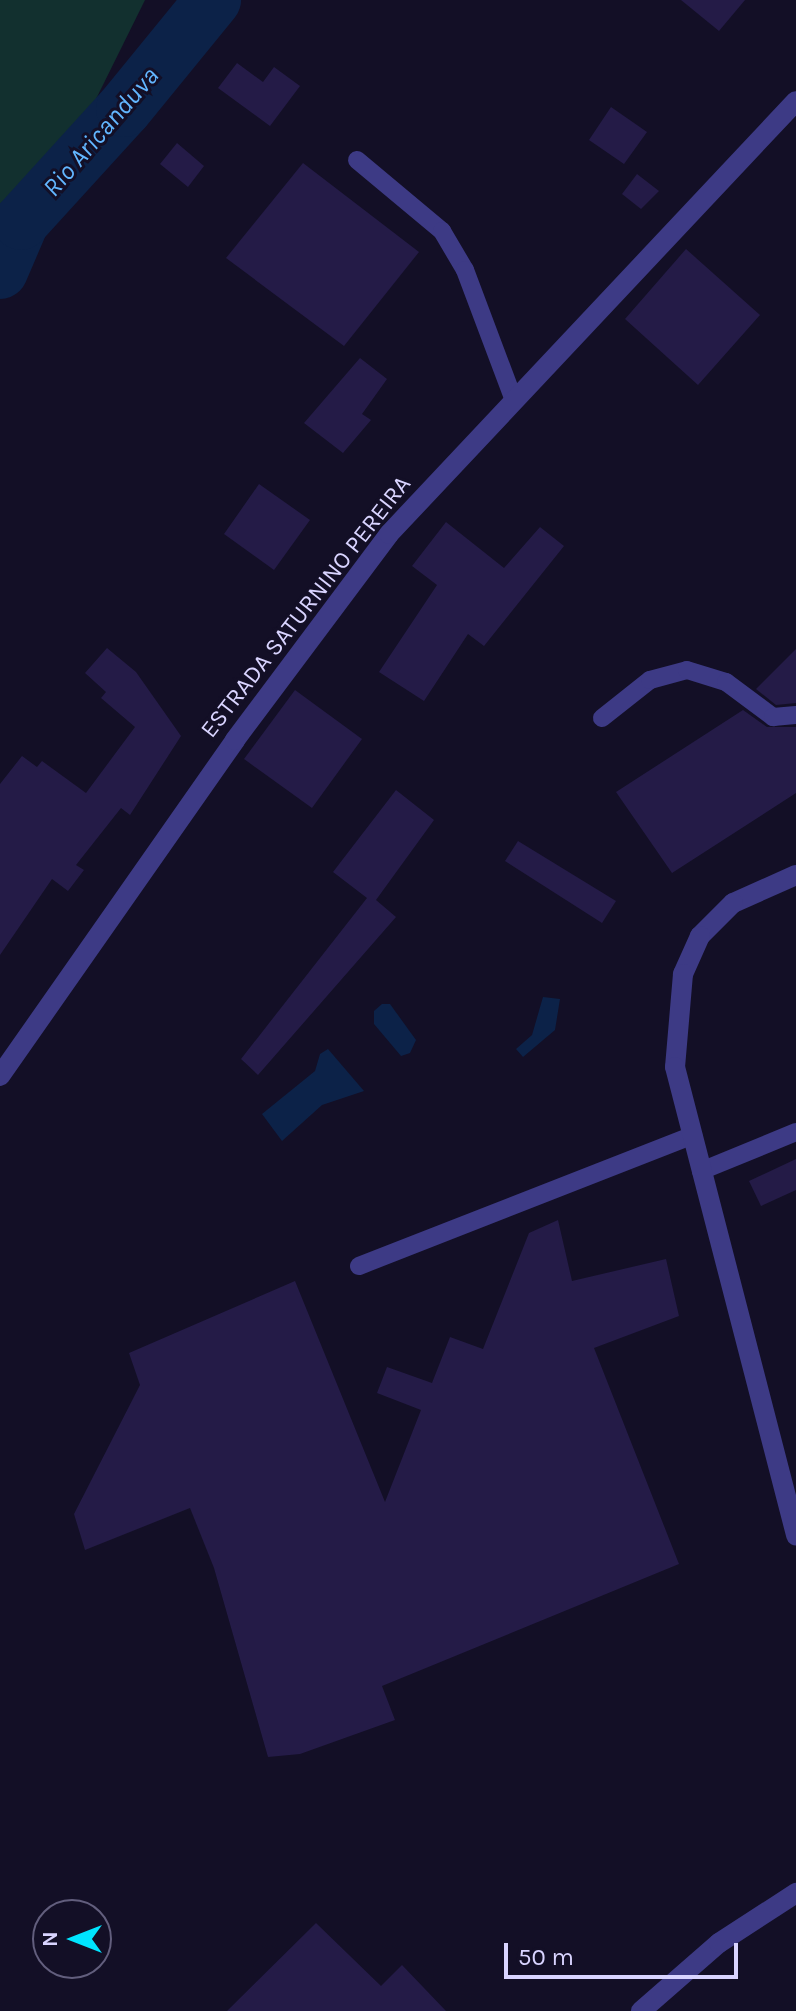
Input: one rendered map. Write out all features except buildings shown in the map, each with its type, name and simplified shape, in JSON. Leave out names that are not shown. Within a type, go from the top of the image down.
[{"type":"street","name":"ESTRADA SATURNINO PEREIRA","points":[[0,1076],[226,752],[380,546],[513,398],[796,101]]},
{"type":"street","points":[[796,875],[733,903],[700,936],[683,974],[675,1067],[796,1536]]},
{"type":"street","points":[[641,2011],[719,1943],[796,1893]]},
{"type":"lane","points":[[357,160],[442,231],[465,270],[513,398]]},
{"type":"lane","points":[[602,718],[650,680],[687,670],[726,682],[773,717],[796,715]]},
{"type":"lane","points":[[701,1171],[796,1132]]},
{"type":"lane","points":[[359,1266],[693,1135]]},
{"type":"green space","points":[[0,0],[145,0],[0,293]]},
{"type":"water","points":[[543,997],[560,999],[555,1030],[523,1057],[516,1049],[532,1035]]},
{"type":"water","points":[[382,1004],[390,1004],[416,1040],[410,1053],[401,1056],[374,1024],[374,1011]]},
{"type":"water","points":[[328,1049],[364,1091],[322,1105],[282,1141],[262,1114],[315,1071],[320,1054]]},
{"type":"waterway","name":"Rio Aricanduva","points":[[0,271],[21,222],[124,109],[213,0]]}]
